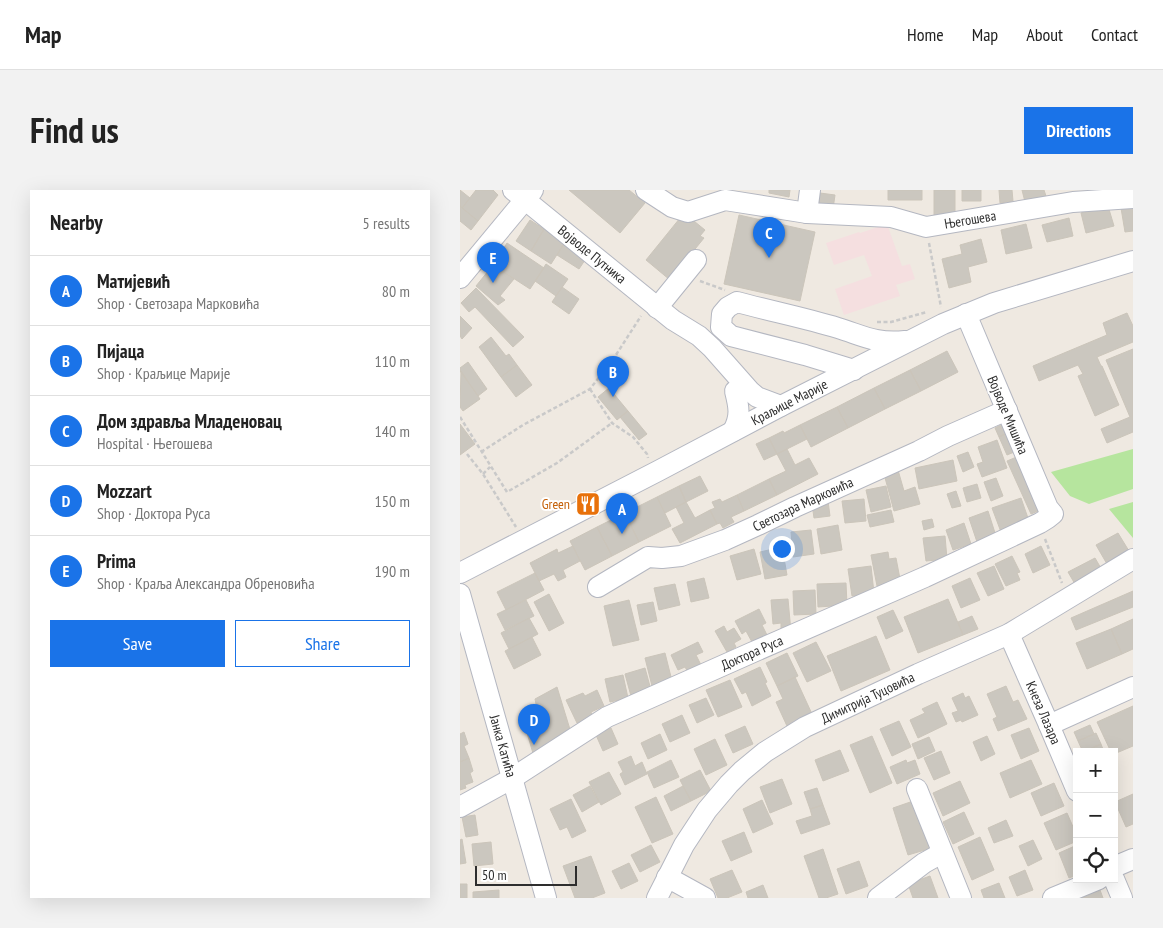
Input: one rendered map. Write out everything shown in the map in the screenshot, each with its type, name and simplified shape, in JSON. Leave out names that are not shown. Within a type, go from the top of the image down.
[{"type":"street","name":"Његошева","points":[[646,190],[672,207],[688,212],[728,200],[807,214],[891,217],[926,227],[1073,202],[1133,198]]},
{"type":"street","points":[[807,214],[810,190]]},
{"type":"street","points":[[460,278],[524,193]]},
{"type":"street","name":"Војводе Путника","points":[[524,193],[660,310],[721,374],[734,391],[758,408],[775,408]]},
{"type":"street","name":"Краљице Марије","points":[[460,573],[658,471],[775,408],[943,324],[957,310],[1018,295],[1133,261]]},
{"type":"street","points":[[660,310],[691,267]]},
{"type":"street","points":[[846,331],[858,342],[861,358],[856,368],[731,336],[721,327],[722,314],[728,307],[737,302],[846,331],[880,341],[912,340]]},
{"type":"street","name":"Војводе Путника","points":[[660,310],[698,336],[712,348],[750,391],[775,408]]},
{"type":"street","name":"Војводе Мишића","points":[[957,310],[1007,410],[1048,508],[1046,519]]},
{"type":"street","points":[[830,362],[840,358],[844,351],[846,331]]},
{"type":"street","points":[[805,355],[813,368],[812,385],[808,393]]},
{"type":"street","points":[[734,391],[739,412],[734,431]]},
{"type":"street","name":"Светозара Марковића","points":[[598,587],[648,557],[681,556],[725,540],[1007,410]]},
{"type":"street","name":"Доктора Руса","points":[[460,807],[512,779],[607,717],[751,652],[898,589],[1046,519]]},
{"type":"street","name":"Димитрија Туцовића","points":[[657,898],[692,832],[716,798],[742,771],[770,748],[805,727],[1009,634],[1133,559]]},
{"type":"street","name":"Јанка Катића","points":[[460,594],[546,898]]},
{"type":"street","name":"Кнеза Лазара","points":[[1009,634],[1073,782]]},
{"type":"street","points":[[1049,725],[1133,687]]},
{"type":"street","points":[[917,789],[961,898]]},
{"type":"street","points":[[878,898],[924,863],[942,853]]},
{"type":"street","points":[[1118,865],[1133,859]]},
{"type":"street","points":[[667,877],[705,898]]},
{"type":"street","points":[[1053,898],[1089,883]]},
{"type":"street","points":[[1116,883],[1122,898]]},
{"type":"path","points":[[926,227],[941,308],[957,310]]},
{"type":"path","points":[[691,267],[728,291]]},
{"type":"path","points":[[481,452],[523,425],[590,390],[614,358],[643,313],[660,310]]},
{"type":"path","points":[[871,321],[891,322],[933,310]]},
{"type":"path","points":[[590,390],[612,423],[633,437],[658,471]]},
{"type":"path","points":[[460,417],[507,492],[557,463],[612,423]]},
{"type":"path","points":[[467,454],[483,474],[524,540]]},
{"type":"path","points":[[483,474],[490,467]]},
{"type":"path","points":[[1046,519],[1068,598]]},
{"type":"shaded area","points":[[887,224],[902,266],[910,264],[915,279],[896,285],[900,296],[844,315],[835,289],[872,276],[864,255],[834,265],[826,243]]},
{"type":"green space","points":[[1133,449],[1133,489],[1089,504],[1070,496],[1051,472]]},
{"type":"green space","points":[[1133,502],[1133,538],[1109,509]]},
{"type":"building","points":[[460,190],[470,198],[462,208],[460,206]]},
{"type":"building","points":[[476,190],[493,190],[498,195],[478,221],[462,208]]},
{"type":"building","points":[[569,190],[629,190],[645,203],[620,233]]},
{"type":"building","points":[[769,190],[790,190],[789,197],[769,193]]},
{"type":"building","points":[[888,190],[922,190],[922,200],[888,200]]},
{"type":"building","points":[[934,190],[955,190],[955,222],[934,222]]},
{"type":"building","points":[[962,190],[981,190],[981,201],[962,201]]},
{"type":"building","points":[[999,190],[1012,190],[1013,201],[1000,203]]},
{"type":"building","points":[[1022,190],[1044,190],[1046,196],[1025,202]]},
{"type":"building","points":[[820,193],[835,195],[833,209],[818,207]]},
{"type":"building","points":[[1133,200],[1133,231],[1125,232],[1120,202]]},
{"type":"building","points":[[460,206],[478,221],[471,230],[460,221]]},
{"type":"building","points":[[1108,206],[1114,226],[1086,233],[1081,213]]},
{"type":"building","points":[[739,215],[815,232],[800,301],[724,284]]},
{"type":"building","points":[[689,217],[705,230],[700,236],[704,238],[670,280],[646,260],[680,218],[685,222]]},
{"type":"building","points":[[1069,218],[1073,236],[1047,242],[1042,225]]},
{"type":"building","points":[[530,220],[544,229],[531,251],[516,241]]},
{"type":"building","points":[[1026,224],[1032,248],[1006,254],[1001,230]]},
{"type":"building","points":[[544,229],[565,242],[551,264],[531,251]]},
{"type":"building","points":[[981,239],[987,262],[968,267],[971,282],[949,288],[942,259],[962,254],[960,245]]},
{"type":"building","points":[[565,242],[587,257],[579,269],[557,255]]},
{"type":"building","points":[[507,243],[544,268],[530,289],[493,265]]},
{"type":"building","points":[[546,264],[568,279],[556,296],[535,281]]},
{"type":"building","points":[[493,265],[514,279],[500,296],[505,300],[498,305],[476,286]]},
{"type":"building","points":[[562,287],[579,299],[569,314],[552,302]]},
{"type":"building","points":[[476,288],[524,337],[513,347],[475,307],[469,312],[461,303]]},
{"type":"building","points":[[1127,313],[1133,326],[1133,342],[1097,357],[1119,405],[1095,416],[1078,376],[1083,374],[1078,365],[1039,381],[1033,366],[1107,335],[1103,323]]},
{"type":"building","points":[[460,316],[472,328],[462,339],[460,336]]},
{"type":"building","points":[[491,337],[506,356],[509,354],[517,365],[501,377],[479,347]]},
{"type":"building","points":[[1133,349],[1133,432],[1107,443],[1101,429],[1130,417],[1106,360]]},
{"type":"building","points":[[947,351],[958,372],[921,391],[910,370]]},
{"type":"building","points":[[468,362],[487,389],[478,396],[460,371],[460,368]]},
{"type":"building","points":[[517,365],[532,385],[516,397],[501,377]]},
{"type":"building","points":[[910,370],[921,391],[885,409],[874,388]]},
{"type":"building","points":[[461,371],[480,399],[463,411],[460,407]]},
{"type":"building","points":[[609,388],[628,411],[617,420],[598,397]]},
{"type":"building","points":[[874,388],[885,409],[848,428],[837,407]]},
{"type":"building","points":[[837,407],[848,428],[811,447],[800,425]]},
{"type":"building","points":[[628,411],[647,434],[639,440],[620,417]]},
{"type":"building","points":[[1007,422],[1011,431],[999,437],[995,428]]},
{"type":"building","points":[[460,424],[475,444],[460,455]]},
{"type":"building","points":[[800,425],[807,439],[777,454],[769,438]]},
{"type":"building","points":[[1011,431],[1019,450],[1007,455],[999,437]]},
{"type":"building","points":[[769,438],[777,454],[764,460],[756,444]]},
{"type":"building","points":[[997,440],[1007,468],[982,477],[977,464],[983,462],[978,447]]},
{"type":"building","points":[[787,449],[795,465],[809,458],[818,474],[777,495],[769,479],[786,471],[777,454]]},
{"type":"building","points":[[968,452],[974,467],[963,472],[957,456]]},
{"type":"building","points":[[1019,456],[1043,509],[1031,514],[1007,461]]},
{"type":"building","points":[[953,460],[957,481],[919,489],[915,468]]},
{"type":"building","points":[[898,470],[904,491],[915,487],[920,504],[894,511],[884,474]]},
{"type":"building","points":[[700,476],[708,491],[686,502],[679,486]]},
{"type":"building","points":[[996,478],[1003,496],[991,501],[984,482]]},
{"type":"building","points":[[769,479],[777,495],[744,511],[737,495]]},
{"type":"building","points":[[977,484],[981,498],[967,502],[963,488]]},
{"type":"building","points":[[679,486],[686,502],[665,513],[657,497]]},
{"type":"building","points":[[886,486],[891,507],[871,512],[866,490]]},
{"type":"building","points":[[956,491],[961,506],[952,508],[947,494]]},
{"type":"building","points":[[737,495],[744,511],[731,517],[734,522],[723,528],[720,523],[717,524],[710,510],[715,508],[712,502],[720,499],[722,502]]},
{"type":"building","points":[[657,497],[671,526],[639,542],[625,513]]},
{"type":"building","points":[[1021,498],[1029,521],[1001,532],[992,508]]},
{"type":"building","points":[[864,499],[866,521],[845,523],[842,501]]},
{"type":"building","points":[[828,501],[830,516],[814,518],[812,504]]},
{"type":"building","points":[[686,502],[695,518],[710,510],[717,524],[680,543],[672,529],[684,523],[676,507]]},
{"type":"building","points":[[891,510],[894,522],[870,527],[867,515]]},
{"type":"building","points":[[988,511],[996,536],[977,542],[969,518]]},
{"type":"building","points":[[625,513],[639,542],[612,556],[597,527]]},
{"type":"building","points":[[932,519],[934,527],[924,530],[922,521]]},
{"type":"building","points":[[964,523],[971,544],[953,550],[946,530]]},
{"type":"building","points":[[838,525],[842,550],[821,554],[817,529]]},
{"type":"building","points":[[597,527],[612,556],[585,570],[570,541]]},
{"type":"building","points":[[811,530],[814,554],[793,557],[791,532]]},
{"type":"building","points":[[1118,533],[1129,551],[1107,564],[1096,545]]},
{"type":"building","points":[[945,536],[947,559],[926,561],[923,538]]},
{"type":"building","points":[[573,546],[580,561],[563,570],[566,577],[558,581],[554,574],[539,581],[530,563],[557,549],[558,553]]},
{"type":"building","points":[[1041,546],[1050,565],[1033,573],[1025,554]]},
{"type":"building","points":[[782,547],[787,575],[765,579],[760,552]]},
{"type":"building","points":[[754,549],[761,574],[737,580],[730,556]]},
{"type":"building","points":[[888,552],[889,559],[896,558],[900,579],[894,583],[877,586],[871,555]]},
{"type":"building","points":[[1012,556],[1020,572],[1017,573],[1020,580],[1006,586],[995,564]]},
{"type":"building","points":[[1095,558],[1102,570],[1075,584],[1068,572]]},
{"type":"building","points":[[871,566],[874,593],[852,596],[848,569]]},
{"type":"building","points":[[994,566],[1004,589],[988,596],[977,573]]},
{"type":"building","points":[[535,573],[544,590],[506,610],[497,592]]},
{"type":"building","points":[[704,578],[709,598],[691,602],[687,582]]},
{"type":"building","points":[[970,578],[980,600],[961,608],[952,586]]},
{"type":"building","points":[[846,583],[847,605],[818,607],[817,584]]},
{"type":"building","points":[[675,584],[680,605],[659,610],[654,588]]},
{"type":"building","points":[[815,590],[816,614],[794,615],[793,591]]},
{"type":"building","points":[[1133,591],[1133,607],[1076,630],[1071,618]]},
{"type":"building","points":[[549,594],[564,623],[549,631],[534,602]]},
{"type":"building","points":[[788,599],[791,632],[781,633],[781,623],[773,624],[771,600]]},
{"type":"building","points":[[948,599],[963,635],[918,653],[904,617]]},
{"type":"building","points":[[526,600],[534,616],[505,630],[497,614]]},
{"type":"building","points":[[629,600],[639,640],[613,646],[604,606]]},
{"type":"building","points":[[653,602],[657,621],[641,625],[637,605]]},
{"type":"building","points":[[759,609],[766,623],[762,625],[767,635],[752,642],[746,631],[742,634],[735,621]]},
{"type":"building","points":[[893,610],[903,631],[886,639],[877,617]]},
{"type":"building","points":[[972,616],[978,629],[963,635],[958,622]]},
{"type":"building","points":[[529,618],[538,634],[509,649],[501,633]]},
{"type":"building","points":[[1133,619],[1133,649],[1122,654],[1111,629]]},
{"type":"building","points":[[724,626],[727,632],[734,628],[741,639],[734,643],[736,647],[727,652],[715,631]]},
{"type":"building","points":[[1111,629],[1122,654],[1087,669],[1076,643]]},
{"type":"building","points":[[876,636],[890,670],[841,691],[827,656]]},
{"type":"building","points":[[532,637],[541,655],[514,669],[505,651]]},
{"type":"building","points":[[698,642],[703,652],[696,655],[702,667],[689,674],[685,667],[678,670],[671,655]]},
{"type":"building","points":[[816,642],[831,671],[807,682],[793,653]]},
{"type":"building","points":[[665,653],[672,681],[652,686],[645,658]]},
{"type":"building","points":[[787,653],[798,676],[777,686],[766,663]]},
{"type":"building","points":[[760,667],[771,696],[752,706],[746,692],[742,694],[734,679]]},
{"type":"building","points":[[645,668],[651,690],[631,696],[625,674]]},
{"type":"building","points":[[623,675],[628,698],[610,702],[605,679]]},
{"type":"building","points":[[795,677],[812,714],[787,726],[776,702],[783,699],[777,686]]},
{"type":"building","points":[[730,680],[742,707],[718,717],[706,690]]},
{"type":"building","points":[[1006,686],[1013,702],[1018,700],[1027,719],[998,731],[993,719],[997,717],[987,694]]},
{"type":"building","points":[[557,687],[572,736],[535,760],[527,733],[541,729],[535,699]]},
{"type":"building","points":[[597,690],[604,706],[591,712],[592,715],[577,723],[566,700],[583,693],[585,696]]},
{"type":"building","points":[[963,693],[965,698],[969,696],[978,715],[962,722],[961,720],[956,722],[952,713],[958,711],[952,698]]},
{"type":"building","points":[[706,698],[714,715],[697,723],[689,705]]},
{"type":"building","points":[[937,702],[947,724],[918,738],[910,720],[925,713],[922,709]]},
{"type":"building","points":[[1133,706],[1133,746],[1118,752],[1118,748],[1109,748],[1097,722]]},
{"type":"building","points":[[682,715],[690,733],[670,742],[662,724]]},
{"type":"building","points":[[899,721],[911,747],[892,756],[880,729]]},
{"type":"building","points":[[1090,725],[1094,734],[1078,741],[1074,732]]},
{"type":"building","points":[[745,726],[753,744],[733,753],[725,735]]},
{"type":"building","points":[[611,728],[618,744],[603,751],[596,735]]},
{"type":"building","points":[[1029,728],[1039,751],[1021,759],[1011,735]]},
{"type":"building","points":[[464,732],[468,744],[464,746],[469,758],[460,762],[460,734]]},
{"type":"building","points":[[1096,733],[1101,744],[1092,748],[1081,748],[1078,741]]},
{"type":"building","points":[[660,734],[667,750],[648,759],[641,743]]},
{"type":"building","points":[[872,736],[892,783],[870,793],[850,745]]},
{"type":"building","points":[[987,736],[995,754],[981,761],[973,742]]},
{"type":"building","points":[[929,737],[935,751],[918,759],[912,744]]},
{"type":"building","points":[[715,739],[727,765],[706,775],[694,749]]},
{"type":"building","points":[[1101,744],[1102,748],[1092,748]]},
{"type":"building","points":[[840,750],[849,771],[823,781],[815,760]]},
{"type":"building","points":[[941,751],[950,773],[934,780],[924,758]]},
{"type":"building","points":[[631,756],[635,766],[642,762],[647,774],[625,785],[620,774],[623,772],[618,762]]},
{"type":"building","points":[[469,758],[473,771],[470,773],[473,782],[465,785],[466,788],[460,790],[460,762]]},
{"type":"building","points":[[671,760],[679,777],[654,788],[647,772]]},
{"type":"building","points":[[906,760],[907,763],[915,760],[920,774],[897,784],[890,767]]},
{"type":"building","points":[[1031,760],[1042,784],[1010,798],[1000,773]]},
{"type":"building","points":[[700,770],[711,791],[691,801],[680,780]]},
{"type":"building","points":[[609,772],[621,794],[601,805],[589,782]]},
{"type":"building","points":[[782,779],[792,804],[770,813],[760,787]]},
{"type":"building","points":[[960,781],[970,803],[943,816],[933,793]]},
{"type":"building","points":[[1054,783],[1064,806],[1041,816],[1031,793]]},
{"type":"building","points":[[590,786],[599,802],[582,812],[573,795]]},
{"type":"building","points":[[683,786],[691,801],[671,811],[664,796]]},
{"type":"building","points":[[817,788],[823,805],[810,809],[804,792]]},
{"type":"building","points":[[1133,794],[1133,824],[1126,827],[1118,809],[1118,801]]},
{"type":"building","points":[[656,797],[673,834],[652,843],[635,807]]},
{"type":"building","points":[[571,799],[586,831],[572,838],[567,827],[560,830],[550,809]]},
{"type":"building","points":[[919,799],[935,847],[908,855],[893,808]]},
{"type":"building","points":[[762,800],[773,824],[753,833],[743,809]]},
{"type":"building","points":[[823,805],[830,824],[801,834],[796,821],[812,816],[810,809]]},
{"type":"building","points":[[964,812],[974,834],[953,844],[943,822]]},
{"type":"building","points":[[1067,813],[1073,827],[1073,843],[1056,850],[1044,823]]},
{"type":"building","points":[[475,815],[478,835],[466,837],[462,817]]},
{"type":"building","points":[[1006,820],[1013,836],[994,843],[988,828]]},
{"type":"building","points":[[744,832],[752,852],[731,861],[722,841]]},
{"type":"building","points":[[980,837],[994,870],[972,880],[958,847]]},
{"type":"building","points":[[462,839],[466,863],[460,864],[460,840]]},
{"type":"building","points":[[1033,840],[1042,859],[1028,866],[1019,846]]},
{"type":"building","points":[[491,842],[493,864],[474,866],[472,844]]},
{"type":"building","points":[[651,845],[660,862],[640,872],[631,855]]},
{"type":"building","points":[[1073,847],[1073,876],[1069,878],[1059,853]]},
{"type":"building","points":[[823,849],[838,894],[819,898],[804,856]]},
{"type":"building","points":[[591,856],[605,893],[592,898],[575,898],[563,866]]},
{"type":"building","points":[[859,861],[868,886],[846,894],[837,869]]},
{"type":"building","points":[[629,863],[638,881],[621,889],[612,871]]},
{"type":"building","points":[[732,870],[742,892],[727,898],[718,898],[710,879]]},
{"type":"building","points":[[1025,870],[1033,890],[1017,896],[1009,877]]},
{"type":"building","points":[[930,876],[938,898],[913,898],[908,884]]},
{"type":"building","points":[[999,883],[1005,898],[984,898],[981,890]]},
{"type":"building","points":[[460,884],[467,884],[467,898],[460,898]]},
{"type":"building","points":[[763,885],[768,898],[748,898],[746,892]]},
{"type":"building","points":[[499,890],[499,898],[473,898],[473,892]]},
{"type":"building","points":[[1100,890],[1103,898],[1081,898]]},
{"type":"place","name":"Дом здравља Младеновац","points":[[769,258]]},
{"type":"place","name":"Prima","points":[[493,283]]},
{"type":"place","name":"Пијаца","points":[[613,397]]},
{"type":"place","name":"Green","points":[[588,504]]},
{"type":"place","name":"Матијевић","points":[[622,534]]},
{"type":"place","name":"Mozzart","points":[[534,745]]}]
